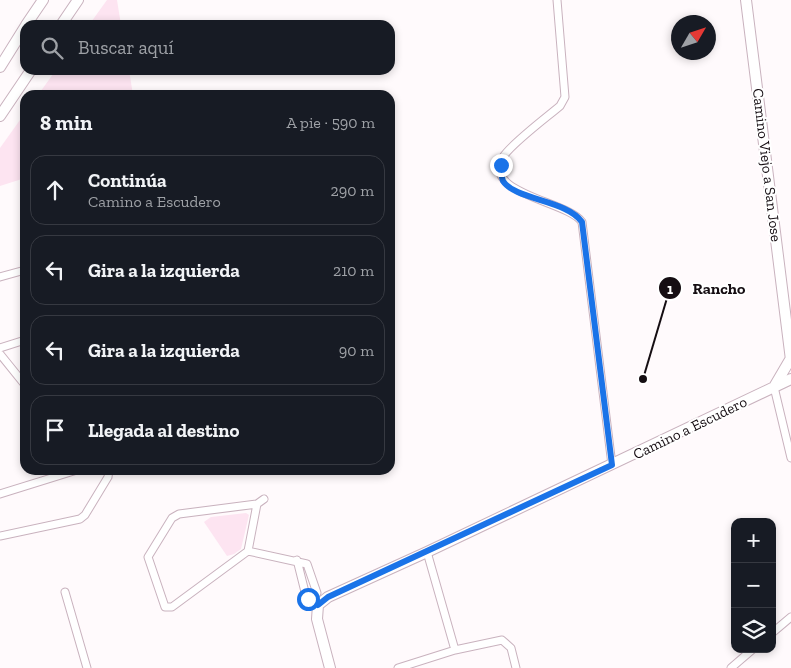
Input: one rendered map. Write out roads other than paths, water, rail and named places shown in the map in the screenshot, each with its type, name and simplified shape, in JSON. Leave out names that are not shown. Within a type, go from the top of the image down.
[{"type":"street","points":[[30,20],[43,0]]},
{"type":"street","points":[[64,20],[78,0]]},
{"type":"street","points":[[557,0],[565,97],[560,106],[506,153],[501,165],[502,178],[511,188],[571,212],[582,222],[612,465]]},
{"type":"street","name":"Camino Viejo a San Jose","points":[[746,0],[791,359]]},
{"type":"street","points":[[0,67],[20,35]]},
{"type":"street","points":[[0,116],[28,75]]},
{"type":"street","points":[[0,277],[20,271]]},
{"type":"street","points":[[0,348],[20,342]]},
{"type":"street","points":[[0,354],[20,379]]},
{"type":"street","points":[[791,359],[774,387],[791,458]]},
{"type":"street","name":"Camino a Escudero","points":[[316,602],[428,552],[791,379]]},
{"type":"street","points":[[0,494],[61,475]]},
{"type":"street","points":[[0,536],[80,519],[85,515],[108,475]]},
{"type":"street","points":[[257,504],[248,551],[172,607],[168,608],[162,603],[148,557],[172,518],[179,514],[257,504],[264,499]]},
{"type":"street","points":[[248,551],[297,560],[305,562],[309,566],[317,594],[317,619],[330,668]]},
{"type":"street","points":[[428,552],[455,650]]},
{"type":"street","points":[[297,560],[306,596],[316,602]]},
{"type":"street","points":[[66,592],[87,668]]},
{"type":"street","points":[[776,630],[791,617]]},
{"type":"street","points":[[398,668],[455,650],[502,640],[511,648],[516,668]]},
{"type":"street","points":[[731,668],[748,653]]},
{"type":"place","name":"Rancho","points":[[643,379]]}]
